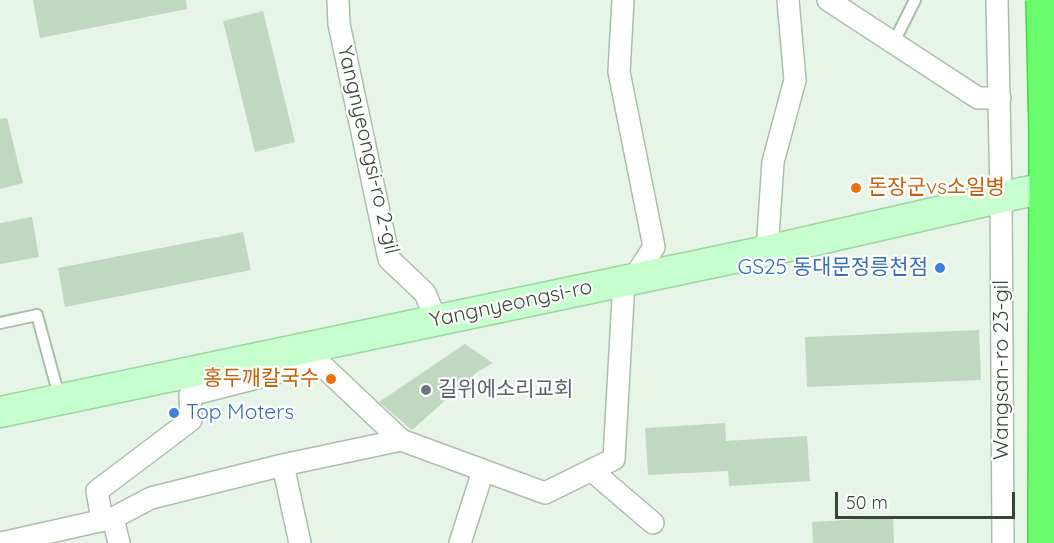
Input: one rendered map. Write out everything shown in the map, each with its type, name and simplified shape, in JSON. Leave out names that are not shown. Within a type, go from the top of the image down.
[{"type":"highway","points":[[1043,0],[1046,134],[1045,543]]},
{"type":"main road","name":"Yangnyeongsi-ro","points":[[0,412],[60,399],[311,355],[436,320],[767,251],[1054,187]]},
{"type":"street","name":"Yangnyeongsi-ro 2-gil","points":[[339,0],[339,24],[389,259],[425,293],[436,320]]},
{"type":"street","points":[[311,355],[401,440],[545,494],[614,459],[629,280],[654,247],[619,72],[624,0]]},
{"type":"street","points":[[767,251],[773,162],[795,80],[788,0]]},
{"type":"street","points":[[828,0],[978,98],[1000,98]]},
{"type":"street","name":"Wangsan-ro 23-gil","points":[[997,0],[1000,98],[1011,195],[1003,543]]},
{"type":"street","name":"Yangnyeongsi-ro","points":[[107,519],[97,491],[191,420],[190,394],[311,355]]},
{"type":"street","points":[[0,543],[107,519],[151,498],[283,465],[401,440]]},
{"type":"street","points":[[283,465],[300,543]]},
{"type":"street","points":[[591,470],[653,523]]},
{"type":"street","points":[[460,543],[483,471]]},
{"type":"street","points":[[107,519],[119,543]]},
{"type":"lane","points":[[894,42],[915,0]]},
{"type":"lane","points":[[0,323],[37,315],[60,399]]},
{"type":"building","points":[[33,0],[186,0],[187,9],[40,38]]},
{"type":"building","points":[[263,11],[295,142],[255,152],[223,21]]},
{"type":"building","points":[[7,118],[23,183],[0,189],[0,119]]},
{"type":"building","points":[[32,217],[39,257],[0,264],[0,223]]},
{"type":"building","points":[[243,232],[251,270],[65,307],[58,268]]},
{"type":"building","points":[[979,330],[981,380],[807,387],[805,337]]},
{"type":"building","name":"길위에소리교회","points":[[465,344],[493,363],[476,373],[412,430],[379,402]]},
{"type":"building","points":[[725,423],[726,441],[807,436],[810,481],[729,486],[728,471],[648,475],[645,428]]},
{"type":"building","points":[[893,517],[894,543],[813,543],[812,522]]},
{"type":"place","name":"돈장군vs소일병","points":[[856,188]]},
{"type":"place","name":"GS25 동대문정릉천점","points":[[940,268]]},
{"type":"place","name":"홍두깨칼국수","points":[[331,379]]},
{"type":"place","name":"길위에소리교회","points":[[426,390]]},
{"type":"place","name":"Top Moters","points":[[174,413]]}]
